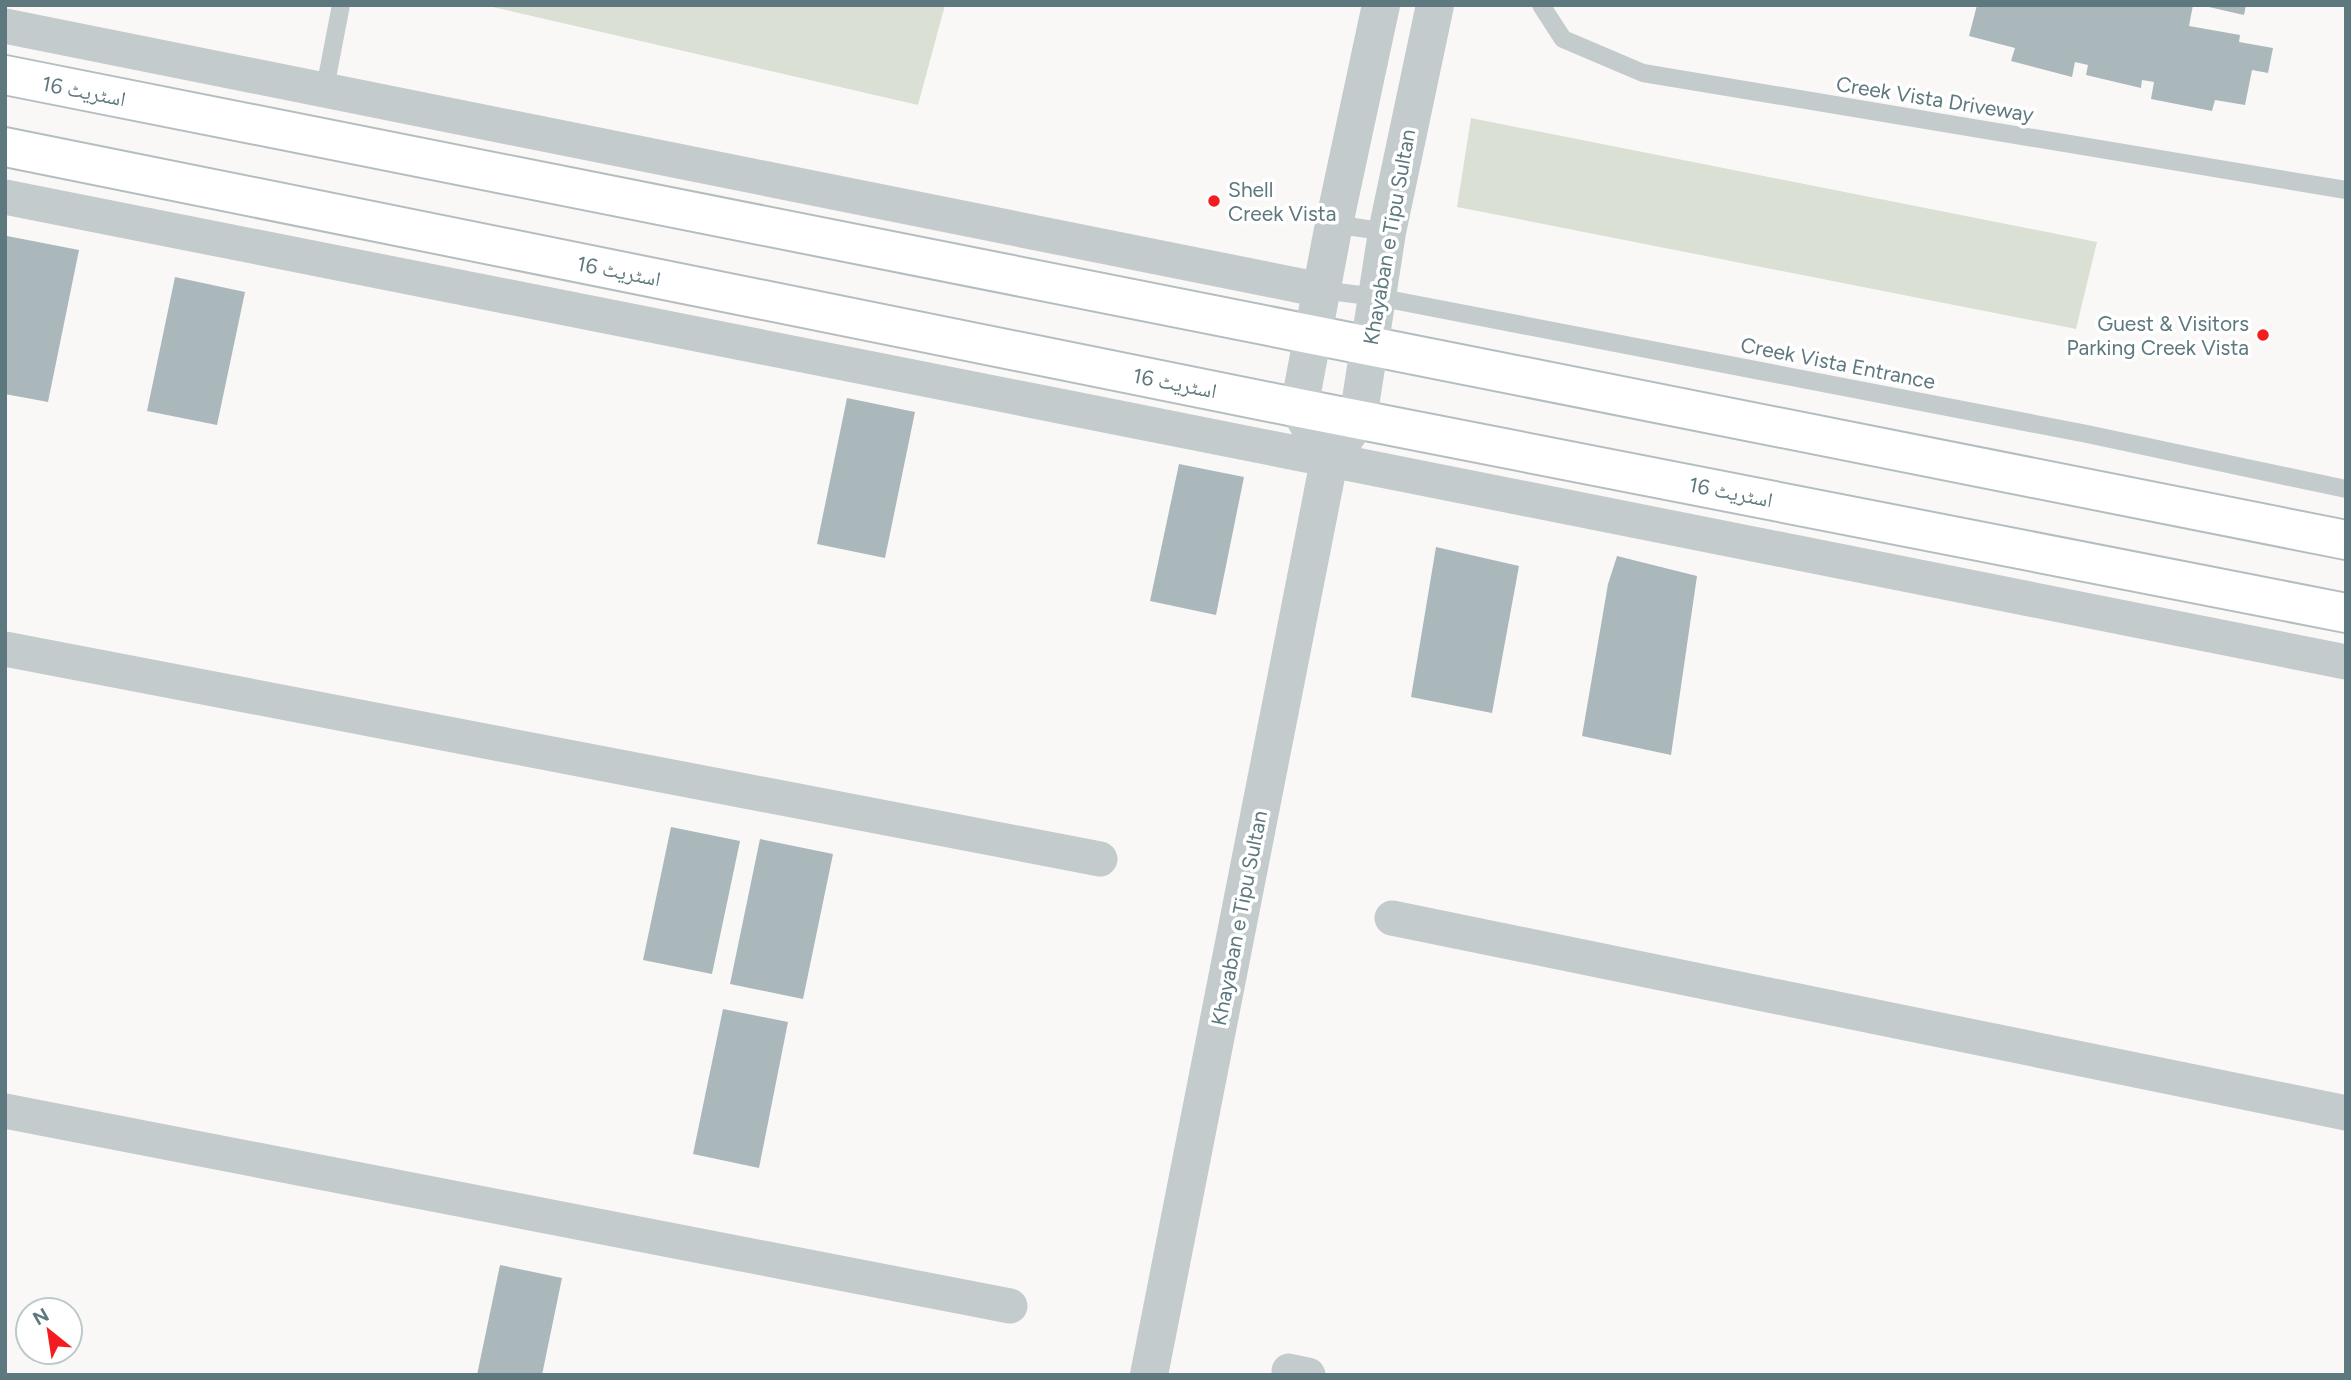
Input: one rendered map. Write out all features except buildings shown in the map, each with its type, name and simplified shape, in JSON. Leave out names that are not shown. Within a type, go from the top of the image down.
[{"type":"main road","name":"اسٹریٹ 16","points":[[5,75],[2346,540]]},
{"type":"main road","name":"اسٹریٹ 16","points":[[5,148],[1299,408],[2346,613]]},
{"type":"street","points":[[1329,461],[1299,408],[1334,224],[1381,5]]},
{"type":"street","name":"Khayaban e Tipu Sultan","points":[[1149,1375],[1329,461],[1358,419],[1387,232],[1435,5]]},
{"type":"street","points":[[5,26],[325,88],[1321,290]]},
{"type":"street","points":[[5,197],[723,337],[1329,461],[2346,662]]},
{"type":"street","points":[[5,649],[1100,859]]},
{"type":"street","points":[[1392,918],[2346,1113]]},
{"type":"street","points":[[5,1111],[1010,1306]]},
{"type":"lane","points":[[325,88],[341,5]]},
{"type":"lane","name":"Creek Vista Driveway","points":[[1541,5],[1563,39],[1643,73],[2346,190]]},
{"type":"lane","points":[[1334,224],[1387,232]]},
{"type":"lane","name":"Creek Vista Entrance","points":[[1321,290],[1377,297],[2060,429],[2346,489]]},
{"type":"shaded area","points":[[484,5],[945,5],[918,105]]},
{"type":"shaded area","points":[[1471,118],[2097,242],[2076,329],[1457,207]]},
{"type":"place","name":"Shell Creek Vista","points":[[1214,201]]},
{"type":"place","name":"Guest & Visitors Parking Creek Vista","points":[[2263,335]]}]
